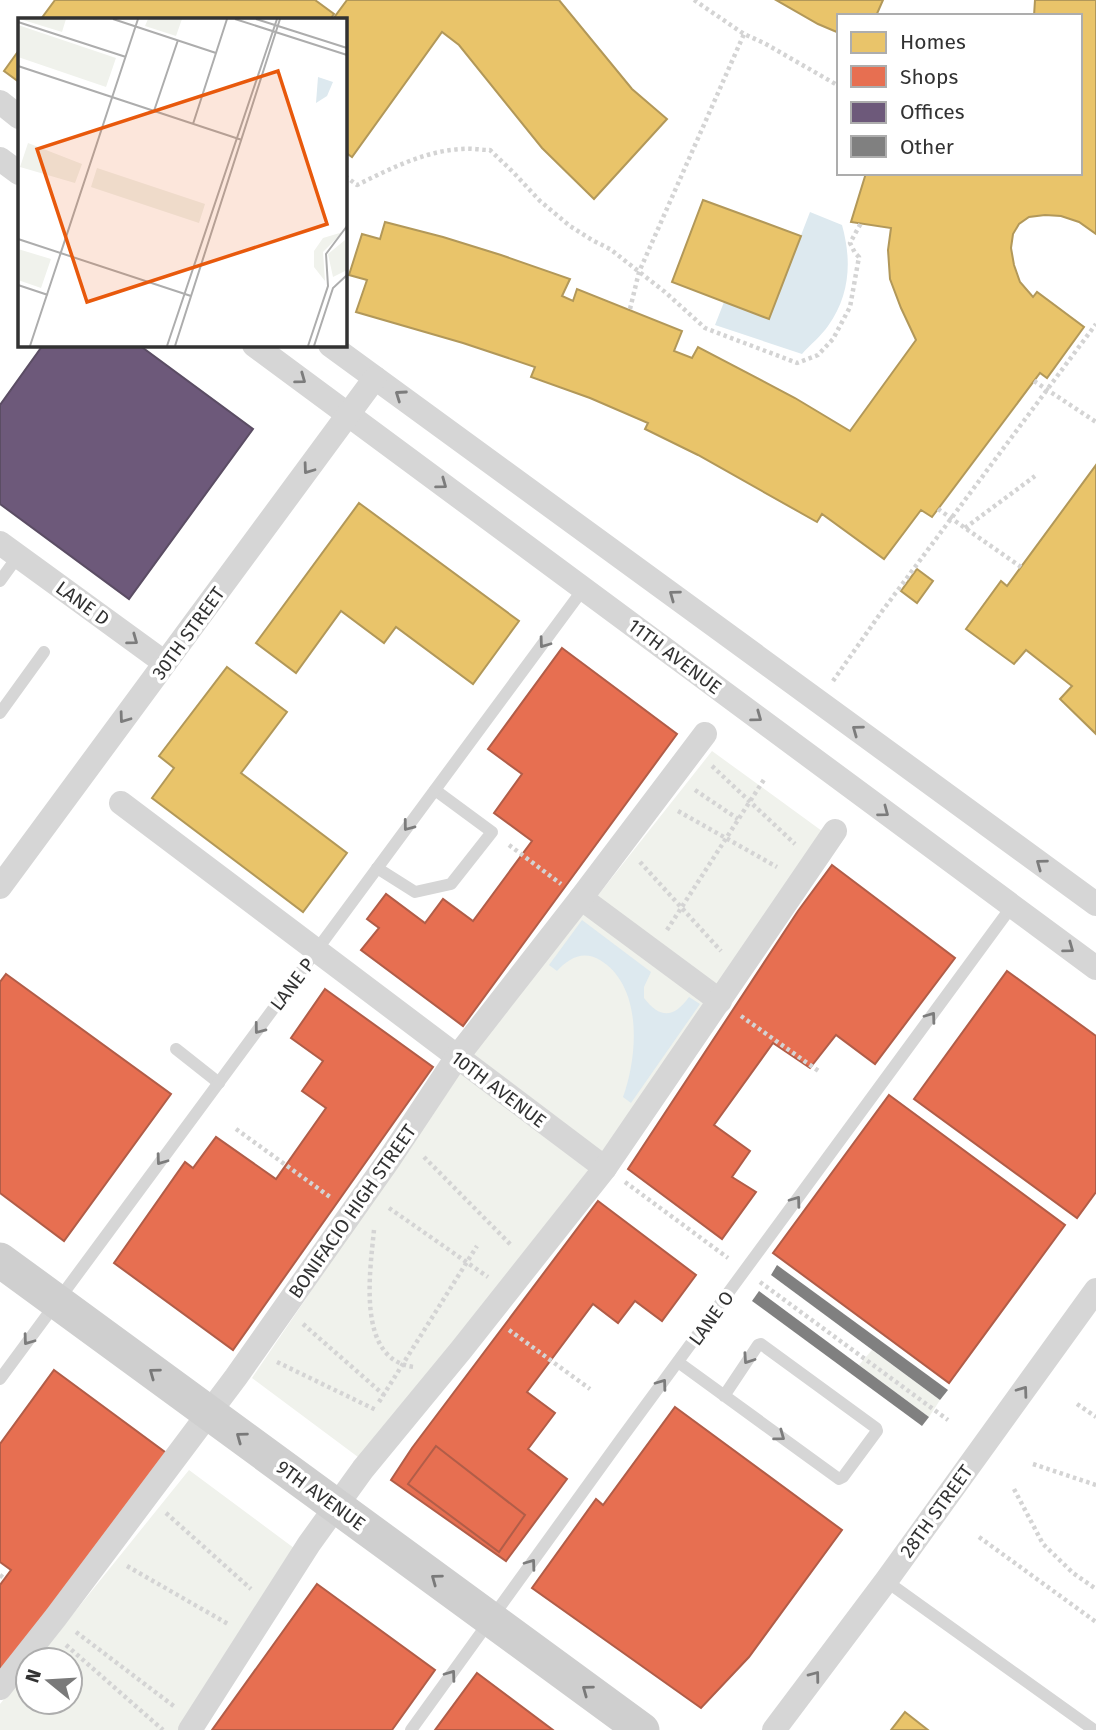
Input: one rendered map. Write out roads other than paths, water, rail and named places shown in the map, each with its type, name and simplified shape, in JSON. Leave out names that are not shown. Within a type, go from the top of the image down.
[{"type":"street","points":[[0,103],[18,116]]},
{"type":"street","points":[[0,159],[18,172]]},
{"type":"street","name":"11TH AVENUE","points":[[255,346],[1096,968]]},
{"type":"street","points":[[331,346],[1096,904]]},
{"type":"street","name":"30TH STREET","points":[[0,887],[375,378]]},
{"type":"street","name":"LANE D","points":[[9,549],[165,663]]},
{"type":"street","name":"BONIFACIO HIGH STREET","points":[[0,1688],[254,1352],[388,1161],[457,1057],[699,741]]},
{"type":"street","name":"10TH AVENUE","points":[[121,803],[605,1168]]},
{"type":"street","points":[[192,1726],[336,1506],[605,1168],[835,831]]},
{"type":"street","points":[[581,898],[719,1001]]},
{"type":"street","name":"9TH AVENUE","points":[[0,1260],[642,1730]]},
{"type":"street","name":"28TH STREET","points":[[774,1730],[886,1581],[1096,1290]]},
{"type":"lane","points":[[0,581],[9,549]]},
{"type":"lane","name":"LANE P","points":[[0,1379],[584,588]]},
{"type":"lane","points":[[0,713],[44,652]]},
{"type":"lane","points":[[377,868],[415,892],[452,884],[492,832],[435,790]]},
{"type":"lane","name":"LANE O","points":[[411,1730],[1012,906]]},
{"type":"lane","points":[[176,1049],[219,1083]]},
{"type":"lane","points":[[678,1362],[724,1396],[840,1479],[877,1431],[761,1344],[724,1396]]},
{"type":"lane","points":[[886,1581],[1094,1730]]}]
